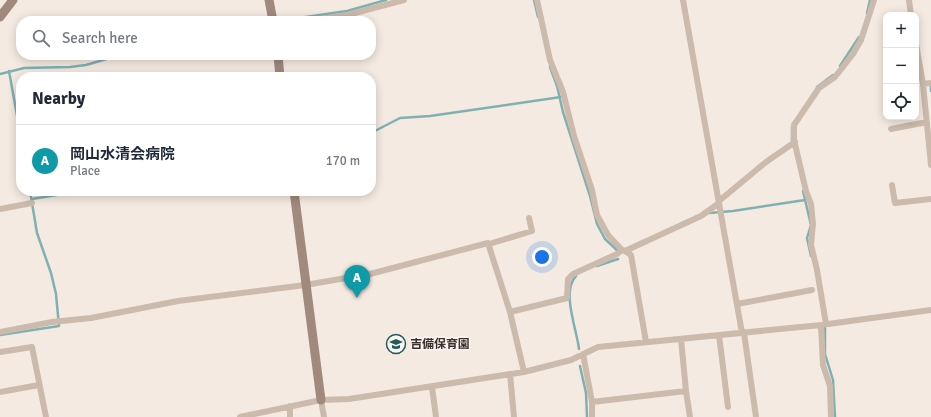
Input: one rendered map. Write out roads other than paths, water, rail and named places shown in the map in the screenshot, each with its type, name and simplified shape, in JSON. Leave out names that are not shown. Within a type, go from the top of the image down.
[{"type":"street","points":[[0,17],[13,0]]},
{"type":"street","points":[[269,0],[273,16]]},
{"type":"street","points":[[340,16],[404,0]]},
{"type":"street","points":[[537,0],[550,60],[563,92],[574,136],[592,190],[597,215],[608,235],[623,252],[646,342]]},
{"type":"street","points":[[683,0],[743,333],[756,417]]},
{"type":"street","points":[[831,417],[830,386],[823,365],[824,324],[817,270],[811,245],[813,224],[810,204],[793,143],[794,132],[797,119],[819,88],[835,77],[853,54],[861,40],[874,0]]},
{"type":"street","points":[[909,0],[911,12]]},
{"type":"street","points":[[917,48],[929,125],[931,165]]},
{"type":"street","points":[[278,60],[280,72]]},
{"type":"street","points":[[923,84],[931,83]]},
{"type":"street","points":[[892,129],[929,125]]},
{"type":"street","points":[[510,312],[567,298],[568,280],[573,274],[701,216],[766,162],[793,143]]},
{"type":"street","points":[[892,185],[895,203],[931,199]]},
{"type":"street","points":[[295,196],[305,285],[324,417]]},
{"type":"street","points":[[0,209],[32,203]]},
{"type":"street","points":[[0,332],[91,318],[178,302],[305,285],[370,274],[488,243],[489,244],[532,231],[528,218]]},
{"type":"street","points":[[489,244],[510,312],[524,372]]},
{"type":"street","points":[[737,304],[812,290]]},
{"type":"street","points":[[240,417],[321,400],[349,399],[524,372],[571,360],[598,347],[824,324],[931,310]]},
{"type":"street","points":[[719,335],[728,408]]},
{"type":"street","points":[[681,339],[690,417]]},
{"type":"street","points":[[0,352],[32,347],[46,417]]},
{"type":"street","points":[[583,354],[592,402],[592,417]]},
{"type":"street","points":[[510,374],[514,417]]},
{"type":"street","points":[[0,392],[39,385]]},
{"type":"street","points":[[432,387],[436,417]]},
{"type":"street","points":[[592,402],[686,391]]},
{"type":"street","points":[[290,406],[290,417]]},
{"type":"waterway","points":[[313,16],[347,11],[386,0]]},
{"type":"waterway","points":[[534,0],[538,17]]},
{"type":"waterway","points":[[867,13],[870,0]]},
{"type":"waterway","points":[[840,66],[859,37]]},
{"type":"waterway","points":[[0,74],[24,68],[70,67],[86,65],[103,60]]},
{"type":"waterway","points":[[550,67],[590,196],[597,224],[605,239],[619,252]]},
{"type":"waterway","points":[[9,71],[16,110]]},
{"type":"waterway","points":[[817,87],[833,75]]},
{"type":"waterway","points":[[376,130],[400,118],[430,116],[561,97]]},
{"type":"waterway","points":[[792,127],[792,141]]},
{"type":"waterway","points":[[803,191],[811,225],[807,238],[811,256]]},
{"type":"waterway","points":[[0,335],[59,326],[56,294],[51,273],[37,233],[31,196]]},
{"type":"waterway","points":[[32,199],[50,196]]},
{"type":"waterway","points":[[709,213],[733,211],[805,200]]},
{"type":"waterway","points":[[597,266],[618,259]]},
{"type":"waterway","points":[[576,276],[570,291],[570,301],[579,349]]},
{"type":"waterway","points":[[825,328],[825,354],[833,380],[835,417]]},
{"type":"waterway","points":[[580,366],[586,393],[587,417]]},
{"type":"place","name":"岡山水清会病院","points":[[357,298]]},
{"type":"place","name":"吉備保育園","points":[[396,344]]}]
